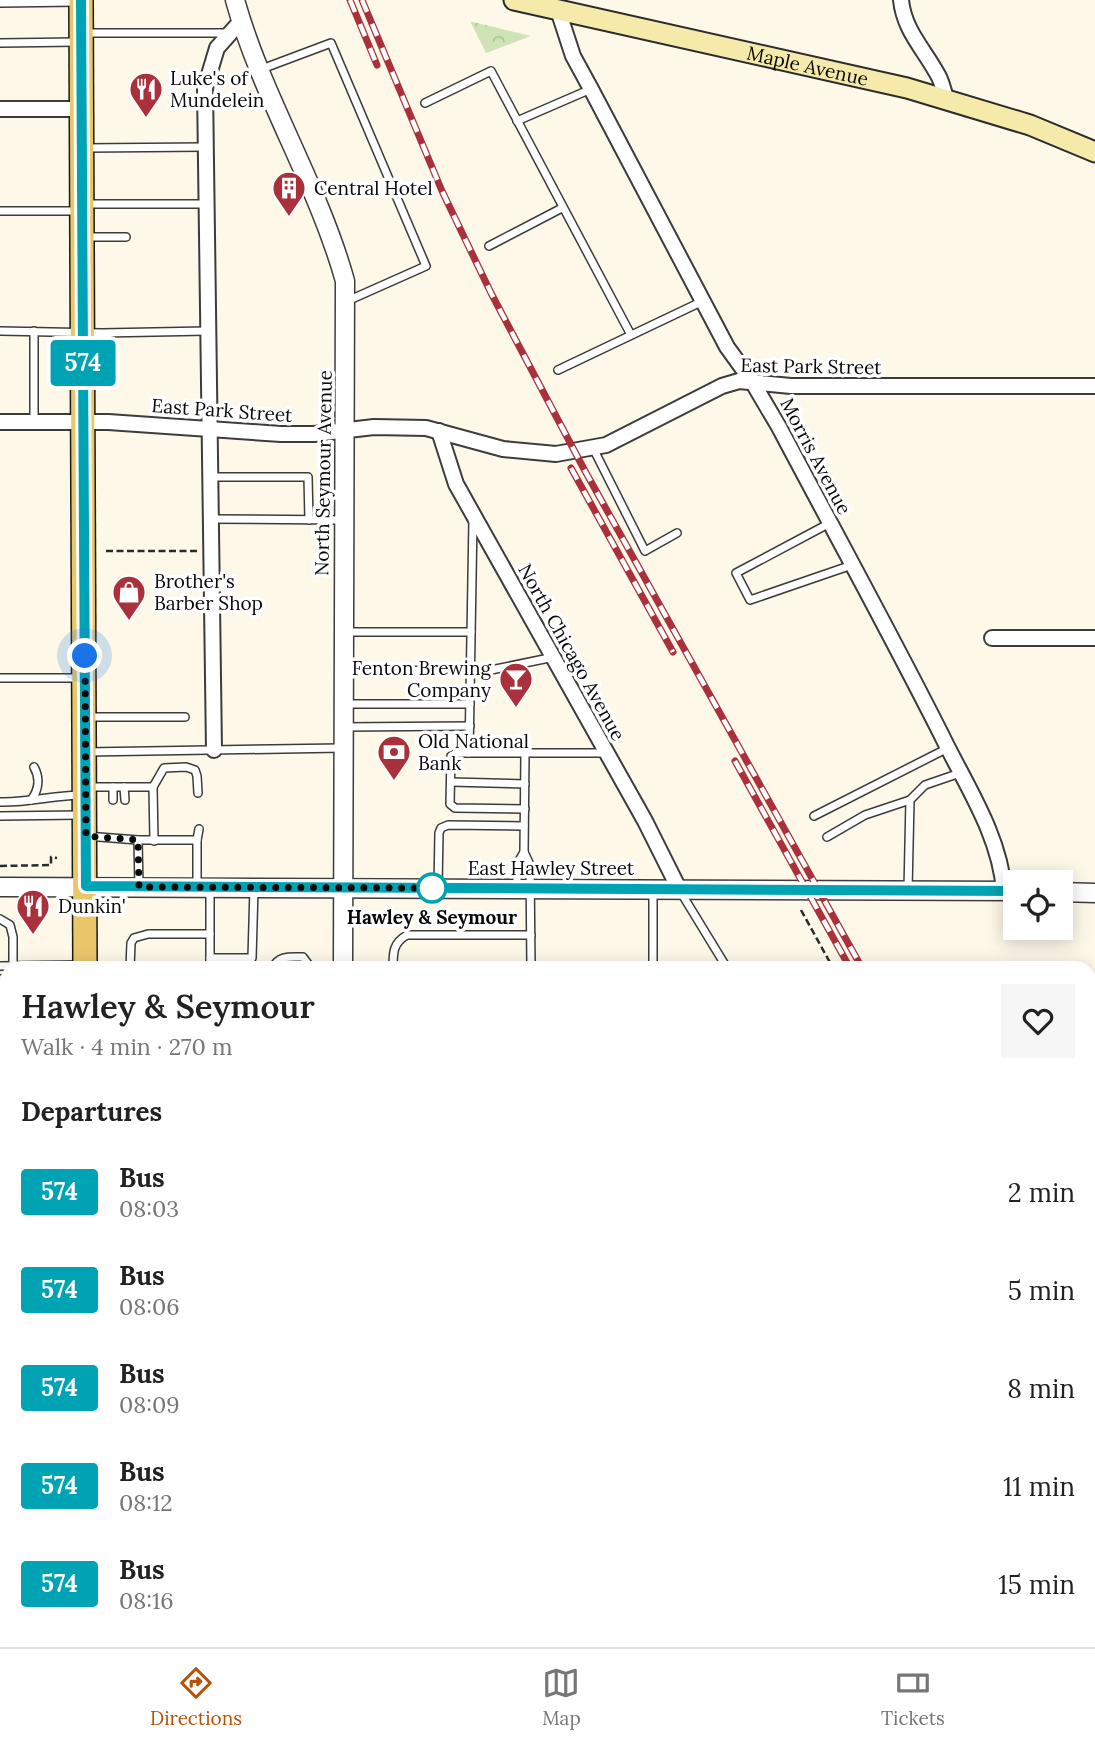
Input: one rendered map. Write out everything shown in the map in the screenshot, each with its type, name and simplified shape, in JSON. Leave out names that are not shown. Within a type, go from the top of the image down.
[{"type":"main road","name":"Maple Avenue","points":[[514,0],[946,99],[1030,125],[1095,152]]},
{"type":"main road","points":[[81,1],[85,961]]},
{"type":"street","name":"North Seymour Avenue","points":[[235,0],[236,27],[258,70],[335,247],[345,281],[343,961]]},
{"type":"street","points":[[901,0],[904,19],[914,41],[940,78],[946,99]]},
{"type":"street","name":"Morris Avenue","points":[[558,10],[573,56],[727,347],[753,383],[779,427],[830,523],[948,748],[990,834],[1003,870]]},
{"type":"street","points":[[214,750],[205,88],[217,48],[236,27]]},
{"type":"street","points":[[0,109],[82,109]]},
{"type":"street","name":"East Park Street","points":[[0,422],[84,421],[282,434],[314,434],[374,427],[426,428],[503,449],[556,454],[606,445],[722,386],[739,381],[819,386],[1095,386]]},
{"type":"street","name":"North Chicago Avenue","points":[[439,431],[447,463],[456,484],[645,821],[679,890]]},
{"type":"street","points":[[992,638],[1095,638]]},
{"type":"street","name":"East Hawley Street","points":[[0,887],[1003,891]]},
{"type":"street","points":[[1073,892],[1095,892]]},
{"type":"lane","points":[[0,3],[81,1]]},
{"type":"lane","points":[[0,43],[236,27]]},
{"type":"lane","points":[[258,70],[331,43],[426,266],[345,302]]},
{"type":"lane","points":[[425,103],[491,71],[631,335]]},
{"type":"lane","points":[[517,121],[591,89]]},
{"type":"lane","points":[[82,148],[205,147]]},
{"type":"lane","points":[[0,211],[206,204]]},
{"type":"lane","points":[[489,246],[562,208]]},
{"type":"lane","points":[[83,237],[126,237]]},
{"type":"lane","points":[[558,370],[703,301]]},
{"type":"lane","points":[[0,331],[207,331]]},
{"type":"lane","points":[[34,331],[34,421]]},
{"type":"lane","points":[[593,447],[645,551],[677,533]]},
{"type":"lane","points":[[209,477],[308,477],[309,520]]},
{"type":"lane","points":[[469,753],[473,515]]},
{"type":"lane","points":[[210,519],[344,520]]},
{"type":"lane","points":[[830,523],[736,573],[750,600],[852,565]]},
{"type":"lane","points":[[343,632],[471,632]]},
{"type":"lane","points":[[344,670],[486,671],[554,657]]},
{"type":"lane","points":[[0,678],[85,678]]},
{"type":"lane","points":[[343,704],[470,704]]},
{"type":"lane","points":[[85,717],[185,717]]},
{"type":"lane","points":[[342,727],[470,726]]},
{"type":"lane","points":[[85,752],[342,748]]},
{"type":"lane","points":[[814,816],[948,748]]},
{"type":"lane","points":[[525,808],[455,808],[450,804],[451,756],[457,753],[606,753]]},
{"type":"lane","points":[[523,889],[530,865],[524,852],[525,754]]},
{"type":"lane","points":[[30,800],[37,793],[38,785],[34,767]]},
{"type":"lane","points":[[154,841],[153,787],[163,768],[186,767],[195,770],[198,793]]},
{"type":"lane","points":[[827,837],[865,816],[910,800],[925,785],[960,773]]},
{"type":"lane","points":[[451,782],[525,783]]},
{"type":"lane","points":[[113,787],[113,800]]},
{"type":"lane","points":[[0,816],[86,808],[113,787],[153,787]]},
{"type":"lane","points":[[124,787],[125,800]]},
{"type":"lane","points":[[0,802],[23,803],[49,796],[86,808],[113,833],[125,838],[154,841],[197,840]]},
{"type":"lane","points":[[908,891],[910,800]]},
{"type":"lane","points":[[438,888],[441,828],[449,825],[524,826]]},
{"type":"lane","points":[[199,828],[197,840],[210,934],[210,958],[252,958],[254,887]]},
{"type":"lane","points":[[125,829],[125,838]]},
{"type":"lane","points":[[138,840],[139,887]]},
{"type":"lane","points":[[524,852],[517,864],[530,935],[530,961]]},
{"type":"lane","points":[[653,890],[653,961]]},
{"type":"lane","points":[[679,890],[723,961]]},
{"type":"lane","points":[[0,919],[10,925],[13,961]]},
{"type":"lane","points":[[130,961],[131,943],[134,938],[148,934],[210,934]]},
{"type":"lane","points":[[393,961],[393,948],[407,935],[530,935]]},
{"type":"lane","points":[[277,961],[283,957],[303,957],[306,961]]},
{"type":"path","points":[[106,551],[210,551]]},
{"type":"path","points":[[0,866],[51,865],[51,857],[57,858]]},
{"type":"path","points":[[801,910],[830,961]]},
{"type":"green space","points":[[470,21],[531,36],[486,53]]},
{"type":"railway","points":[[350,0],[377,65]]},
{"type":"railway","points":[[362,0],[442,191],[491,293],[585,471],[858,961]]},
{"type":"railway","points":[[571,468],[673,652]]},
{"type":"railway","points":[[735,761],[846,961]]},
{"type":"bus line","name":"574","points":[[81,0],[86,886],[1003,891]]},
{"type":"place","name":"Luke's of Mundelein","points":[[146,119]]},
{"type":"place","name":"Central Hotel","points":[[289,218]]},
{"type":"place","name":"Brother's Barber Shop","points":[[129,622]]},
{"type":"place","name":"Fenton Brewing Company","points":[[516,709]]},
{"type":"place","name":"Old National Bank","points":[[394,782]]},
{"type":"place","name":"Hawley & Seymour","points":[[432,888]]},
{"type":"place","name":"Dunkin'","points":[[33,936]]},
{"type":"route","points":[[85,656],[86,836],[138,840],[139,887],[438,888],[432,888]]}]
